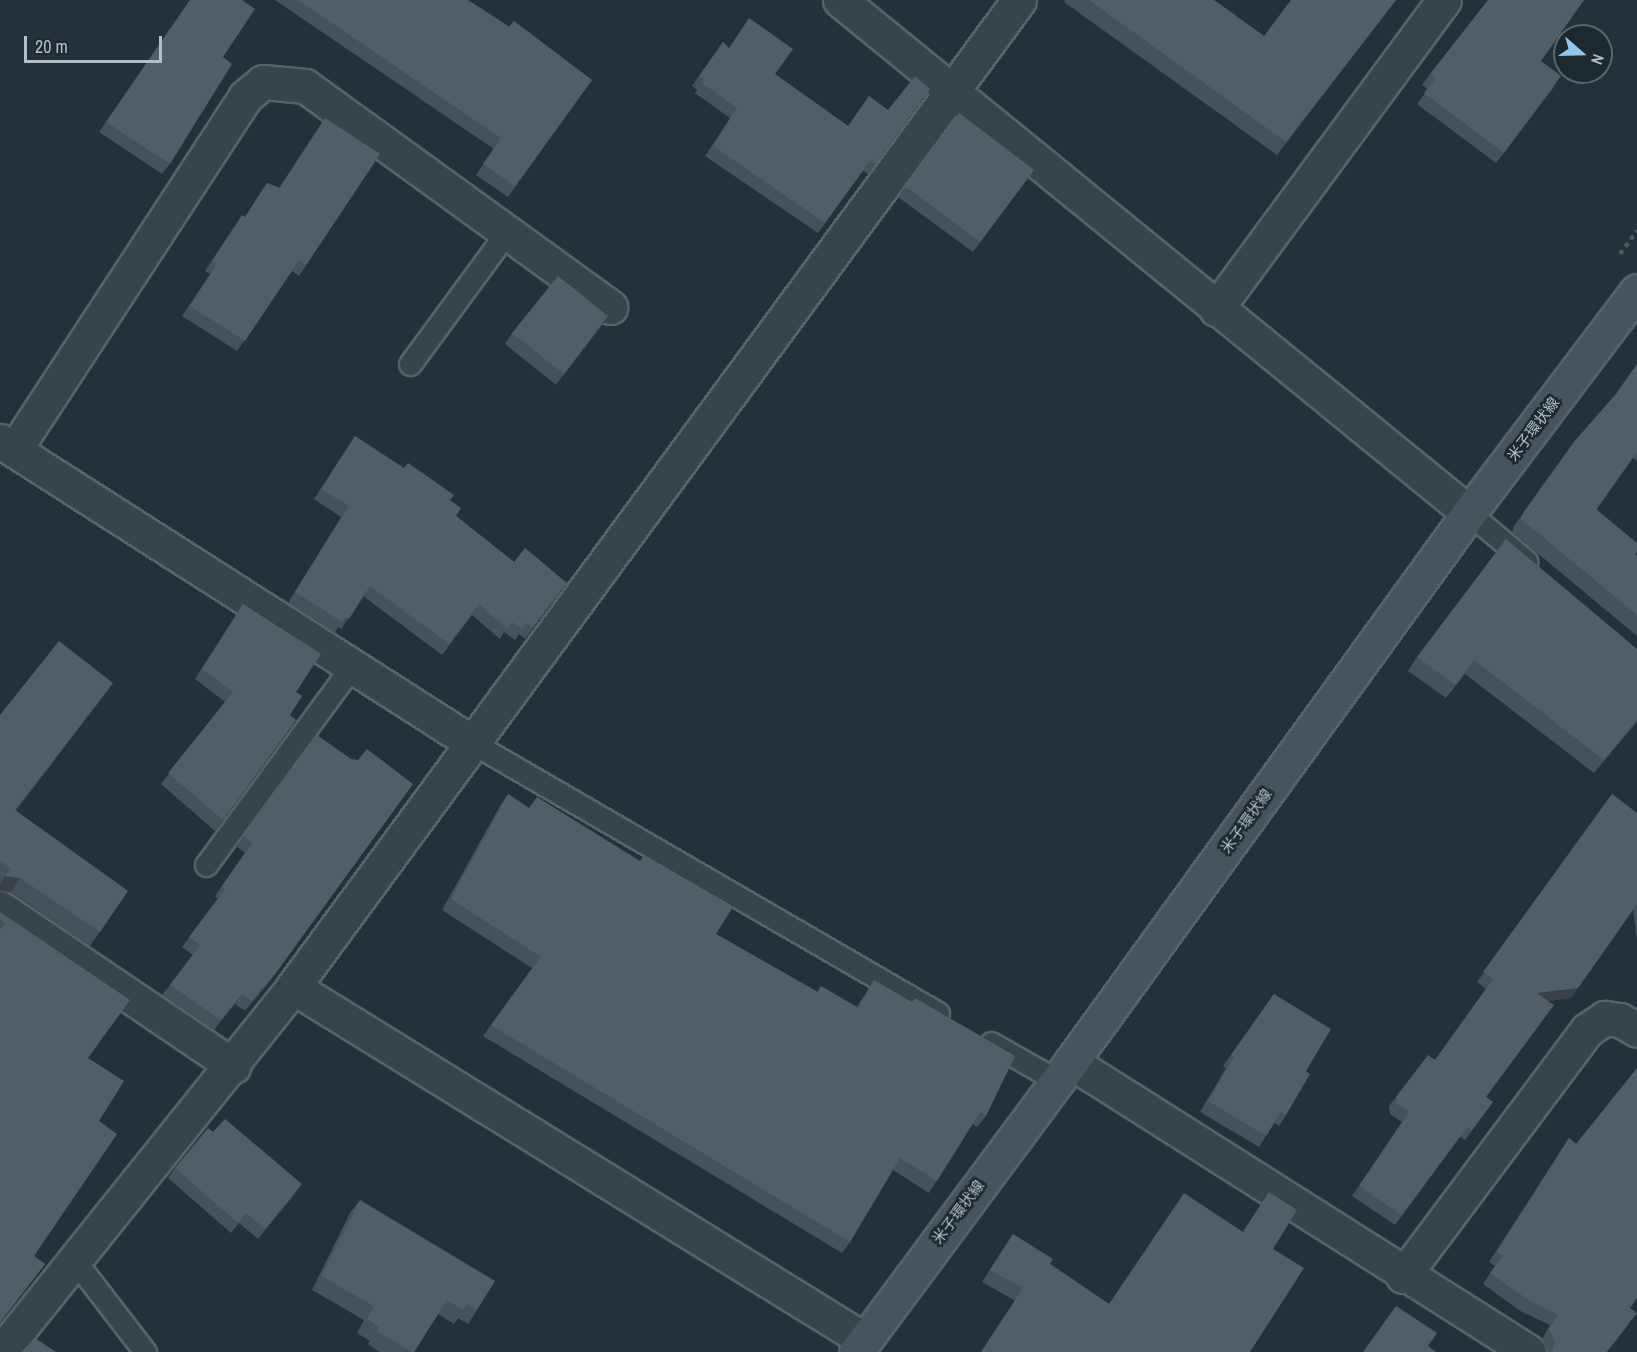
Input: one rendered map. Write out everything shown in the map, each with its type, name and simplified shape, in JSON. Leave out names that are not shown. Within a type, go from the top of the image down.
[{"type":"main road","name":"米子環状線","points":[[860,1346],[1064,1071],[1469,513],[1637,291]]},
{"type":"street","points":[[840,0],[1216,309],[1469,513]]},
{"type":"street","points":[[4,1341],[75,1261],[233,1066],[293,987],[1019,0]]},
{"type":"street","points":[[1216,309],[1443,0]]},
{"type":"street","points":[[471,742],[8,445],[245,97],[262,82],[305,86],[610,307]]},
{"type":"street","points":[[0,908],[233,1066]]},
{"type":"street","points":[[293,987],[860,1346]]},
{"type":"street","points":[[1403,1276],[1587,1030],[1605,1018],[1620,1020],[1637,1030]]},
{"type":"street","points":[[1064,1071],[1529,1352]]},
{"type":"lane","points":[[410,364],[507,232]]},
{"type":"lane","points":[[1469,513],[1539,572]]},
{"type":"lane","points":[[206,865],[352,666]]},
{"type":"lane","points":[[471,742],[966,1029],[1064,1071]]},
{"type":"lane","points":[[75,1261],[146,1352]]},
{"type":"building","points":[[190,0],[242,0],[255,9],[223,57],[232,64],[170,164],[106,122]]},
{"type":"building","points":[[298,0],[468,0],[509,27],[514,21],[592,80],[515,186],[483,164],[501,138]]},
{"type":"building","points":[[1089,0],[1214,0],[1264,36],[1291,0],[1396,0],[1286,142]]},
{"type":"building","points":[[1488,0],[1584,0],[1567,24],[1553,24],[1553,44],[1541,61],[1553,70],[1553,84],[1555,84],[1504,153],[1424,93],[1436,78],[1430,74]]},
{"type":"building","points":[[749,18],[793,49],[775,74],[848,126],[869,96],[888,110],[915,76],[930,89],[875,164],[870,160],[825,223],[713,146],[737,108],[702,83],[704,79],[699,76],[723,42],[729,48]]},
{"type":"building","points":[[959,113],[1034,170],[980,242],[905,186]]},
{"type":"building","points":[[325,118],[380,154],[306,265],[299,260],[245,341],[190,306],[217,264],[212,261],[242,215],[245,217],[267,183],[280,188]]},
{"type":"building","points":[[558,276],[608,316],[564,374],[512,333]]},
{"type":"building","points":[[1637,364],[1637,452],[1596,509],[1637,543],[1635,554],[1637,556],[1637,615],[1521,519],[1574,442],[1616,394]]},
{"type":"building","points":[[355,436],[404,468],[408,463],[454,495],[450,500],[461,508],[456,516],[514,562],[525,548],[567,583],[532,628],[527,623],[522,629],[512,622],[507,629],[479,604],[449,644],[370,586],[349,619],[346,617],[342,622],[295,592],[349,506],[321,489]]},
{"type":"building","points":[[1506,539],[1637,649],[1637,720],[1604,760],[1474,660],[1455,685],[1417,657]]},
{"type":"building","points":[[243,604],[321,654],[296,692],[302,696],[290,715],[296,720],[223,820],[168,773],[233,692],[202,669]]},
{"type":"building","points":[[59,641],[113,683],[15,810],[128,891],[100,932],[20,878],[5,876],[11,869],[0,860],[0,715]]},
{"type":"building","points":[[317,735],[351,759],[358,760],[367,749],[413,784],[275,974],[252,1001],[242,994],[221,1020],[170,985],[200,945],[189,937],[225,889],[222,886],[252,843],[243,836]]},
{"type":"building","points":[[508,794],[529,808],[537,797],[640,861],[644,855],[733,907],[716,934],[818,992],[821,986],[858,1008],[874,980],[912,1002],[915,998],[1015,1056],[986,1116],[980,1112],[937,1181],[900,1158],[850,1242],[491,1025],[541,957],[451,899]]},
{"type":"building","points":[[1612,794],[1637,813],[1637,904],[1578,988],[1537,993],[1554,1005],[1486,1097],[1493,1102],[1472,1130],[1467,1127],[1402,1215],[1359,1186],[1409,1112],[1397,1104],[1396,1097],[1428,1055],[1435,1060],[1493,979],[1483,972]]},
{"type":"building","points":[[0,912],[130,1000],[88,1058],[124,1081],[99,1121],[117,1134],[34,1256],[45,1264],[0,1322],[0,930],[5,923],[0,919]]},
{"type":"building","points":[[1274,994],[1331,1029],[1306,1071],[1310,1074],[1286,1115],[1281,1112],[1266,1136],[1208,1101],[1234,1057],[1231,1055]]},
{"type":"building","points":[[1637,1068],[1637,1298],[1630,1308],[1637,1313],[1606,1352],[1552,1352],[1555,1342],[1549,1328],[1558,1315],[1530,1301],[1490,1273],[1503,1256],[1497,1252],[1569,1138],[1576,1144]]},
{"type":"building","points":[[225,1119],[302,1184],[265,1229],[246,1213],[238,1223],[175,1168],[208,1128],[213,1132]]},
{"type":"building","points":[[1269,1192],[1297,1210],[1273,1249],[1304,1268],[1250,1352],[981,1352],[1023,1288],[990,1270],[1013,1234],[1053,1259],[1050,1264],[1109,1304],[1184,1193],[1243,1232]]},
{"type":"building","points":[[360,1200],[495,1281],[477,1310],[467,1304],[463,1310],[447,1300],[414,1352],[377,1331],[379,1327],[367,1319],[374,1306],[321,1276]]},
{"type":"building","points":[[1396,1306],[1437,1333],[1428,1346],[1436,1352],[1363,1352]]},
{"type":"building","points":[[35,1338],[56,1352],[21,1352]]}]
